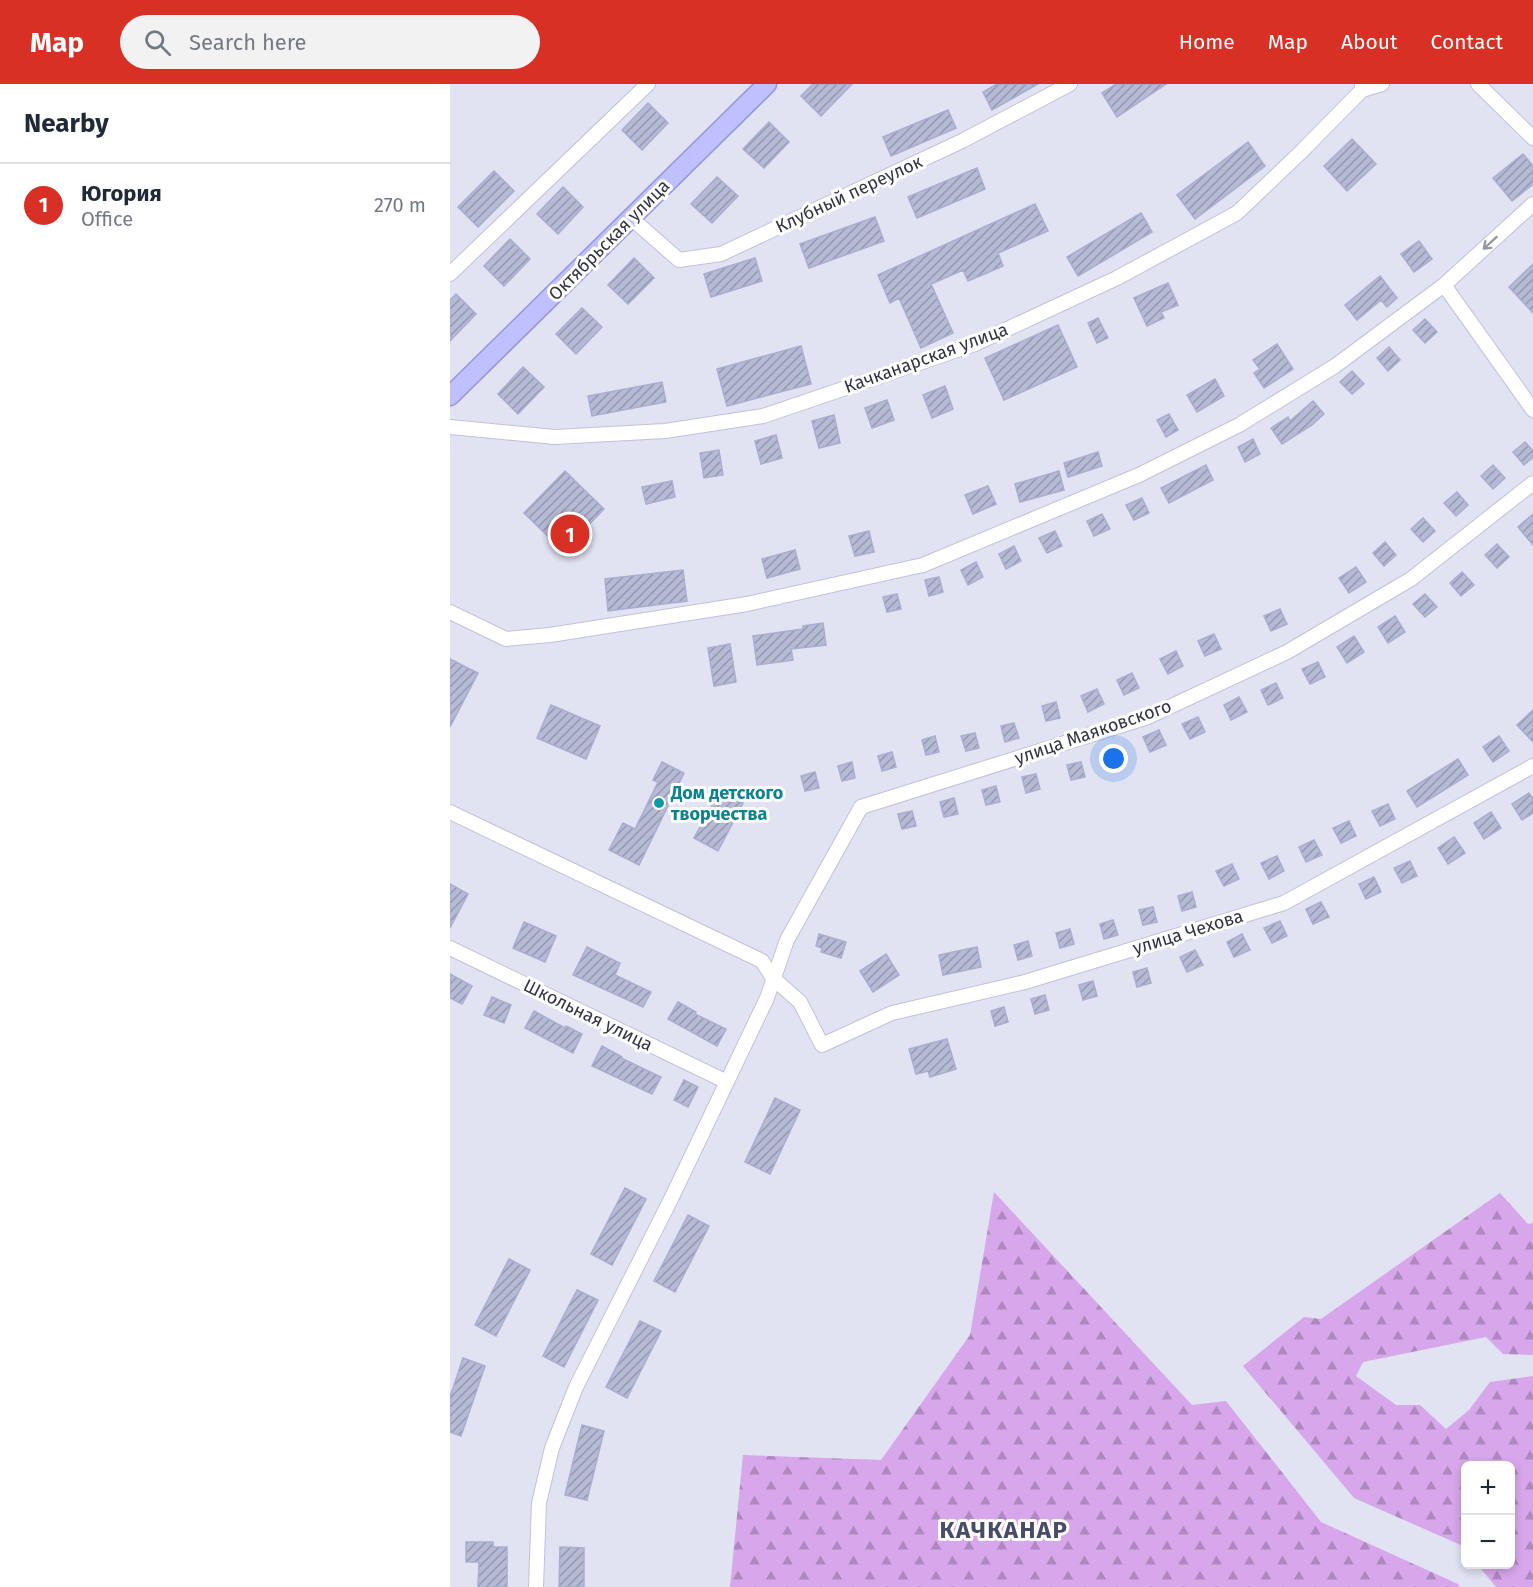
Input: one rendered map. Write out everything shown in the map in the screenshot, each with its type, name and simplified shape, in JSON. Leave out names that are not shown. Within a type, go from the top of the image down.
[{"type":"street","points":[[450,274],[648,84]]},
{"type":"street","name":"Октябрьская улица","points":[[450,396],[767,84]]},
{"type":"street","name":"Клубный переулок","points":[[631,218],[679,260],[721,254],[962,141],[1070,84]]},
{"type":"street","points":[[1362,87],[1382,84]]},
{"type":"street","points":[[1478,84],[1533,138]]},
{"type":"street","name":"Качканарская улица","points":[[450,427],[555,437],[665,431],[752,418],[975,344],[1117,278],[1237,213],[1301,152],[1362,87]]},
{"type":"street","points":[[450,612],[506,639],[528,637],[747,604],[923,565],[1139,475],[1239,425],[1335,366],[1444,285],[1533,204]]},
{"type":"street","points":[[1444,285],[1533,410]]},
{"type":"street","name":"улица Маяковского","points":[[536,1587],[539,1503],[552,1448],[576,1387],[671,1199],[767,998],[787,940],[861,807],[1148,717],[1287,652],[1412,579],[1533,483]]},
{"type":"street","name":"улица Чехова","points":[[773,978],[800,1002],[822,1045],[892,1013],[1025,982],[1284,903],[1533,766]]},
{"type":"street","points":[[450,812],[762,962],[773,978]]},
{"type":"street","name":"Школьная улица","points":[[450,948],[727,1082]]},
{"type":"green space","points":[[994,1192],[1192,1405],[1226,1401],[1321,1522],[1458,1584],[1460,1587],[730,1587],[743,1455],[881,1460],[970,1335]]},
{"type":"green space","points":[[1500,1193],[1528,1224],[1533,1223],[1533,1355],[1503,1354],[1486,1337],[1363,1362],[1356,1376],[1396,1405],[1420,1405],[1446,1429],[1469,1410],[1490,1382],[1533,1376],[1533,1587],[1496,1587],[1481,1569],[1515,1569],[1515,1461],[1461,1461],[1461,1545],[1354,1498],[1243,1366],[1304,1317],[1321,1319]]},
{"type":"building","points":[[813,84],[852,84],[821,116],[801,96]]},
{"type":"building","points":[[997,84],[1038,84],[992,110],[983,92]]},
{"type":"building","points":[[1116,84],[1166,84],[1117,117],[1102,93]]},
{"type":"building","points":[[648,103],[668,123],[642,150],[622,130]]},
{"type":"building","points":[[948,110],[956,128],[891,156],[883,137]]},
{"type":"building","points":[[769,122],[789,142],[764,168],[743,149]]},
{"type":"building","points":[[1352,139],[1376,164],[1347,191],[1324,166]]},
{"type":"building","points":[[1248,142],[1265,166],[1195,219],[1177,195]]},
{"type":"building","points":[[1523,154],[1533,166],[1533,184],[1512,201],[1493,178]]},
{"type":"building","points":[[977,168],[985,189],[917,218],[908,197]]},
{"type":"building","points":[[494,171],[514,191],[478,227],[458,207]]},
{"type":"building","points":[[717,177],[738,196],[712,223],[691,204]]},
{"type":"building","points":[[563,187],[583,207],[558,234],[537,214]]},
{"type":"building","points":[[1035,204],[1048,231],[998,253],[1003,266],[968,281],[963,270],[931,284],[953,333],[921,348],[899,298],[890,303],[878,275]]},
{"type":"building","points":[[1141,213],[1152,232],[1078,276],[1067,257]]},
{"type":"building","points":[[875,217],[884,241],[809,268],[800,244]]},
{"type":"building","points":[[510,239],[530,259],[504,286],[484,266]]},
{"type":"building","points":[[1419,241],[1432,259],[1414,272],[1401,254]]},
{"type":"building","points":[[634,258],[654,278],[628,304],[608,285]]},
{"type":"building","points":[[755,258],[762,281],[711,297],[704,274]]},
{"type":"building","points":[[1533,264],[1533,313],[1509,287]]},
{"type":"building","points":[[1380,276],[1397,298],[1387,307],[1381,300],[1357,320],[1345,305]]},
{"type":"building","points":[[1168,283],[1178,305],[1161,312],[1164,318],[1147,326],[1134,298]]},
{"type":"building","points":[[456,294],[476,314],[450,341],[450,300]]},
{"type":"building","points":[[582,308],[602,327],[576,354],[556,334]]},
{"type":"building","points":[[1098,318],[1108,338],[1097,343],[1088,323]]},
{"type":"building","points":[[1425,319],[1437,332],[1425,343],[1413,330]]},
{"type":"building","points":[[1058,325],[1077,367],[1004,400],[985,358]]},
{"type":"building","points":[[1277,344],[1293,369],[1264,388],[1254,373],[1260,369],[1253,360]]},
{"type":"building","points":[[801,346],[811,384],[727,406],[717,369]]},
{"type":"building","points":[[1389,347],[1400,360],[1388,371],[1377,358]]},
{"type":"building","points":[[523,367],[544,387],[518,414],[498,394]]},
{"type":"building","points":[[1352,371],[1364,384],[1352,394],[1340,382]]},
{"type":"building","points":[[1215,379],[1224,396],[1197,412],[1187,395]]},
{"type":"building","points":[[662,382],[666,402],[592,416],[588,396]]},
{"type":"building","points":[[945,386],[953,409],[932,418],[923,395]]},
{"type":"building","points":[[887,400],[894,420],[872,428],[865,408]]},
{"type":"building","points":[[1313,401],[1324,414],[1312,425],[1282,444],[1271,428],[1288,417],[1290,421]]},
{"type":"building","points":[[1169,414],[1178,430],[1166,437],[1157,420]]},
{"type":"building","points":[[834,415],[840,443],[819,448],[812,421]]},
{"type":"building","points":[[776,435],[782,458],[761,464],[755,441]]},
{"type":"building","points":[[1253,439],[1260,454],[1245,462],[1238,447]]},
{"type":"building","points":[[1525,442],[1533,451],[1533,457],[1524,465],[1513,452]]},
{"type":"building","points":[[719,450],[723,475],[704,478],[700,453]]},
{"type":"building","points":[[1098,452],[1102,466],[1068,477],[1064,463]]},
{"type":"building","points":[[1206,465],[1213,480],[1169,503],[1161,488]]},
{"type":"building","points":[[1493,465],[1505,478],[1493,489],[1481,476]]},
{"type":"building","points":[[565,471],[604,509],[563,551],[524,513]]},
{"type":"building","points":[[1059,471],[1064,490],[1020,502],[1015,484]]},
{"type":"building","points":[[672,481],[675,497],[646,504],[642,487]]},
{"type":"building","points":[[988,486],[996,504],[973,514],[965,495]]},
{"type":"building","points":[[1457,492],[1468,505],[1456,516],[1444,503]]},
{"type":"building","points":[[1142,498],[1149,513],[1134,520],[1126,505]]},
{"type":"building","points":[[1102,514],[1110,529],[1094,536],[1087,521]]},
{"type":"building","points":[[1533,514],[1533,545],[1518,527]]},
{"type":"building","points":[[1423,518],[1435,531],[1423,542],[1411,529]]},
{"type":"building","points":[[869,531],[874,552],[855,556],[849,536]]},
{"type":"building","points":[[1055,531],[1062,546],[1047,553],[1039,538]]},
{"type":"building","points":[[1385,542],[1396,555],[1384,566],[1373,553]]},
{"type":"building","points":[[1497,544],[1509,557],[1497,568],[1485,555]]},
{"type":"building","points":[[1014,546],[1021,561],[1006,569],[999,554]]},
{"type":"building","points":[[795,550],[800,569],[767,578],[762,559]]},
{"type":"building","points":[[976,562],[983,577],[968,585],[961,570]]},
{"type":"building","points":[[1356,567],[1366,582],[1349,593],[1339,578]]},
{"type":"building","points":[[683,570],[687,601],[608,611],[605,579]]},
{"type":"building","points":[[1462,572],[1474,585],[1461,596],[1450,583]]},
{"type":"building","points":[[939,577],[943,592],[929,596],[925,580]]},
{"type":"building","points":[[897,594],[901,609],[887,612],[883,597]]},
{"type":"building","points":[[1425,594],[1437,607],[1425,617],[1413,604]]},
{"type":"building","points":[[1280,609],[1287,624],[1271,631],[1264,616]]},
{"type":"building","points":[[1395,616],[1405,632],[1388,643],[1378,627]]},
{"type":"building","points":[[823,623],[826,645],[791,649],[793,660],[757,665],[753,636],[803,629],[803,626]]},
{"type":"building","points":[[1214,634],[1221,649],[1205,656],[1198,641]]},
{"type":"building","points":[[1354,636],[1364,652],[1347,663],[1337,647]]},
{"type":"building","points":[[730,644],[736,682],[714,686],[708,648]]},
{"type":"building","points":[[1176,651],[1183,666],[1168,674],[1160,659]]},
{"type":"building","points":[[450,659],[478,673],[450,727]]},
{"type":"building","points":[[1318,662],[1325,677],[1310,684],[1302,669]]},
{"type":"building","points":[[1132,673],[1139,688],[1124,695],[1117,680]]},
{"type":"building","points":[[1276,683],[1283,698],[1268,705],[1261,690]]},
{"type":"building","points":[[1097,689],[1104,704],[1088,712],[1081,696]]},
{"type":"building","points":[[1239,697],[1247,712],[1231,720],[1224,705]]},
{"type":"building","points":[[1056,702],[1060,718],[1046,721],[1042,706]]},
{"type":"building","points":[[551,705],[600,726],[586,759],[537,738]]},
{"type":"building","points":[[1533,710],[1533,742],[1517,725]]},
{"type":"building","points":[[1198,717],[1205,732],[1190,739],[1182,724]]},
{"type":"building","points":[[1014,723],[1019,738],[1005,742],[1001,726]]},
{"type":"building","points":[[1159,730],[1166,745],[1150,752],[1143,737]]},
{"type":"building","points":[[975,733],[979,748],[966,751],[961,736]]},
{"type":"building","points":[[935,736],[939,752],[926,755],[922,740]]},
{"type":"building","points":[[1499,736],[1509,751],[1493,762],[1483,747]]},
{"type":"building","points":[[1118,750],[1125,765],[1109,772],[1102,757]]},
{"type":"building","points":[[892,752],[896,767],[882,771],[878,756]]},
{"type":"building","points":[[1458,759],[1468,775],[1417,807],[1407,791]]},
{"type":"building","name":"Дом детского творчества","points":[[662,762],[684,773],[639,865],[609,850],[623,823],[635,829],[658,782],[653,780]]},
{"type":"building","points":[[852,762],[855,778],[842,781],[838,766]]},
{"type":"building","points":[[1081,762],[1085,777],[1071,780],[1067,765]]},
{"type":"building","points":[[815,772],[819,788],[805,791],[801,776]]},
{"type":"building","points":[[1036,774],[1040,789],[1026,793],[1022,777]]},
{"type":"building","points":[[996,786],[1000,802],[986,805],[982,790]]},
{"type":"building","points":[[720,791],[743,803],[718,851],[694,838]]},
{"type":"building","points":[[1529,793],[1533,799],[1533,813],[1522,820],[1512,804]]},
{"type":"building","points":[[954,798],[958,814],[944,817],[940,802]]},
{"type":"building","points":[[1388,804],[1395,819],[1380,826],[1372,811]]},
{"type":"building","points":[[912,811],[916,826],[902,829],[898,814]]},
{"type":"building","points":[[1491,812],[1501,828],[1484,839],[1474,823]]},
{"type":"building","points":[[1349,821],[1356,836],[1341,843],[1333,828]]},
{"type":"building","points":[[1454,837],[1465,853],[1448,864],[1438,848]]},
{"type":"building","points":[[1314,840],[1322,855],[1306,862],[1299,847]]},
{"type":"building","points":[[1277,856],[1284,871],[1269,879],[1261,863]]},
{"type":"building","points":[[1410,861],[1417,876],[1402,883],[1394,868]]},
{"type":"building","points":[[1232,864],[1239,879],[1224,886],[1216,871]]},
{"type":"building","points":[[1374,877],[1381,892],[1366,899],[1359,884]]},
{"type":"building","points":[[450,884],[468,894],[450,928]]},
{"type":"building","points":[[1192,892],[1196,907],[1182,911],[1178,896]]},
{"type":"building","points":[[1321,902],[1329,917],[1313,924],[1306,909]]},
{"type":"building","points":[[1153,907],[1157,922],[1143,925],[1139,910]]},
{"type":"building","points":[[1113,920],[1118,935],[1104,939],[1100,924]]},
{"type":"building","points":[[1280,921],[1287,936],[1272,943],[1264,928]]},
{"type":"building","points":[[524,922],[556,936],[545,962],[513,948]]},
{"type":"building","points":[[1070,929],[1074,944],[1060,948],[1056,933]]},
{"type":"building","points":[[819,934],[846,942],[841,958],[821,952],[822,948],[816,946]]},
{"type":"building","points":[[1242,934],[1250,950],[1234,957],[1227,942]]},
{"type":"building","points":[[1028,941],[1032,956],[1018,960],[1014,945]]},
{"type":"building","points":[[587,947],[620,963],[615,975],[651,992],[643,1007],[573,975]]},
{"type":"building","points":[[977,947],[981,967],[943,975],[939,955]]},
{"type":"building","points":[[1195,950],[1203,965],[1187,972],[1180,957]]},
{"type":"building","points":[[886,954],[899,975],[873,992],[860,971]]},
{"type":"building","points":[[1147,968],[1151,983],[1137,987],[1133,972]]},
{"type":"building","points":[[450,974],[472,986],[462,1004],[450,998]]},
{"type":"building","points":[[1093,981],[1097,996],[1083,1000],[1079,985]]},
{"type":"building","points":[[1045,995],[1049,1010],[1035,1014],[1031,999]]},
{"type":"building","points":[[492,997],[511,1005],[504,1023],[484,1015]]},
{"type":"building","points":[[678,1002],[696,1012],[695,1014],[726,1029],[717,1046],[668,1019]]},
{"type":"building","points":[[1004,1007],[1008,1022],[995,1026],[991,1011]]},
{"type":"building","points":[[534,1011],[565,1028],[566,1026],[582,1034],[573,1053],[525,1028]]},
{"type":"building","points":[[947,1039],[956,1069],[930,1077],[928,1071],[916,1074],[909,1049]]},
{"type":"building","points":[[602,1046],[661,1077],[652,1094],[592,1066]]},
{"type":"building","points":[[684,1080],[698,1087],[688,1107],[674,1100]]},
{"type":"building","points":[[775,1098],[800,1110],[770,1174],[745,1162]]},
{"type":"building","points":[[625,1188],[646,1199],[612,1265],[591,1254]]},
{"type":"building","points":[[688,1215],[709,1226],[675,1292],[654,1281]]},
{"type":"building","points":[[509,1259],[530,1270],[496,1336],[475,1325]]},
{"type":"building","points":[[577,1290],[598,1300],[564,1367],[543,1356]]},
{"type":"building","points":[[640,1321],[661,1331],[627,1398],[606,1387]]},
{"type":"building","points":[[463,1358],[485,1366],[461,1436],[450,1432],[450,1397]]},
{"type":"building","points":[[582,1425],[604,1431],[587,1500],[565,1495]]},
{"type":"building","points":[[466,1542],[493,1542],[493,1547],[507,1547],[507,1587],[478,1587],[479,1562],[466,1562]]},
{"type":"building","points":[[560,1547],[584,1548],[584,1587],[559,1587]]},
{"type":"place","name":"Югория","points":[[570,534]]},
{"type":"place","name":"Дом детского творчества","points":[[659,803]]},
{"type":"district","name":"КАЧКАНАР","points":[[1004,1530]]}]
